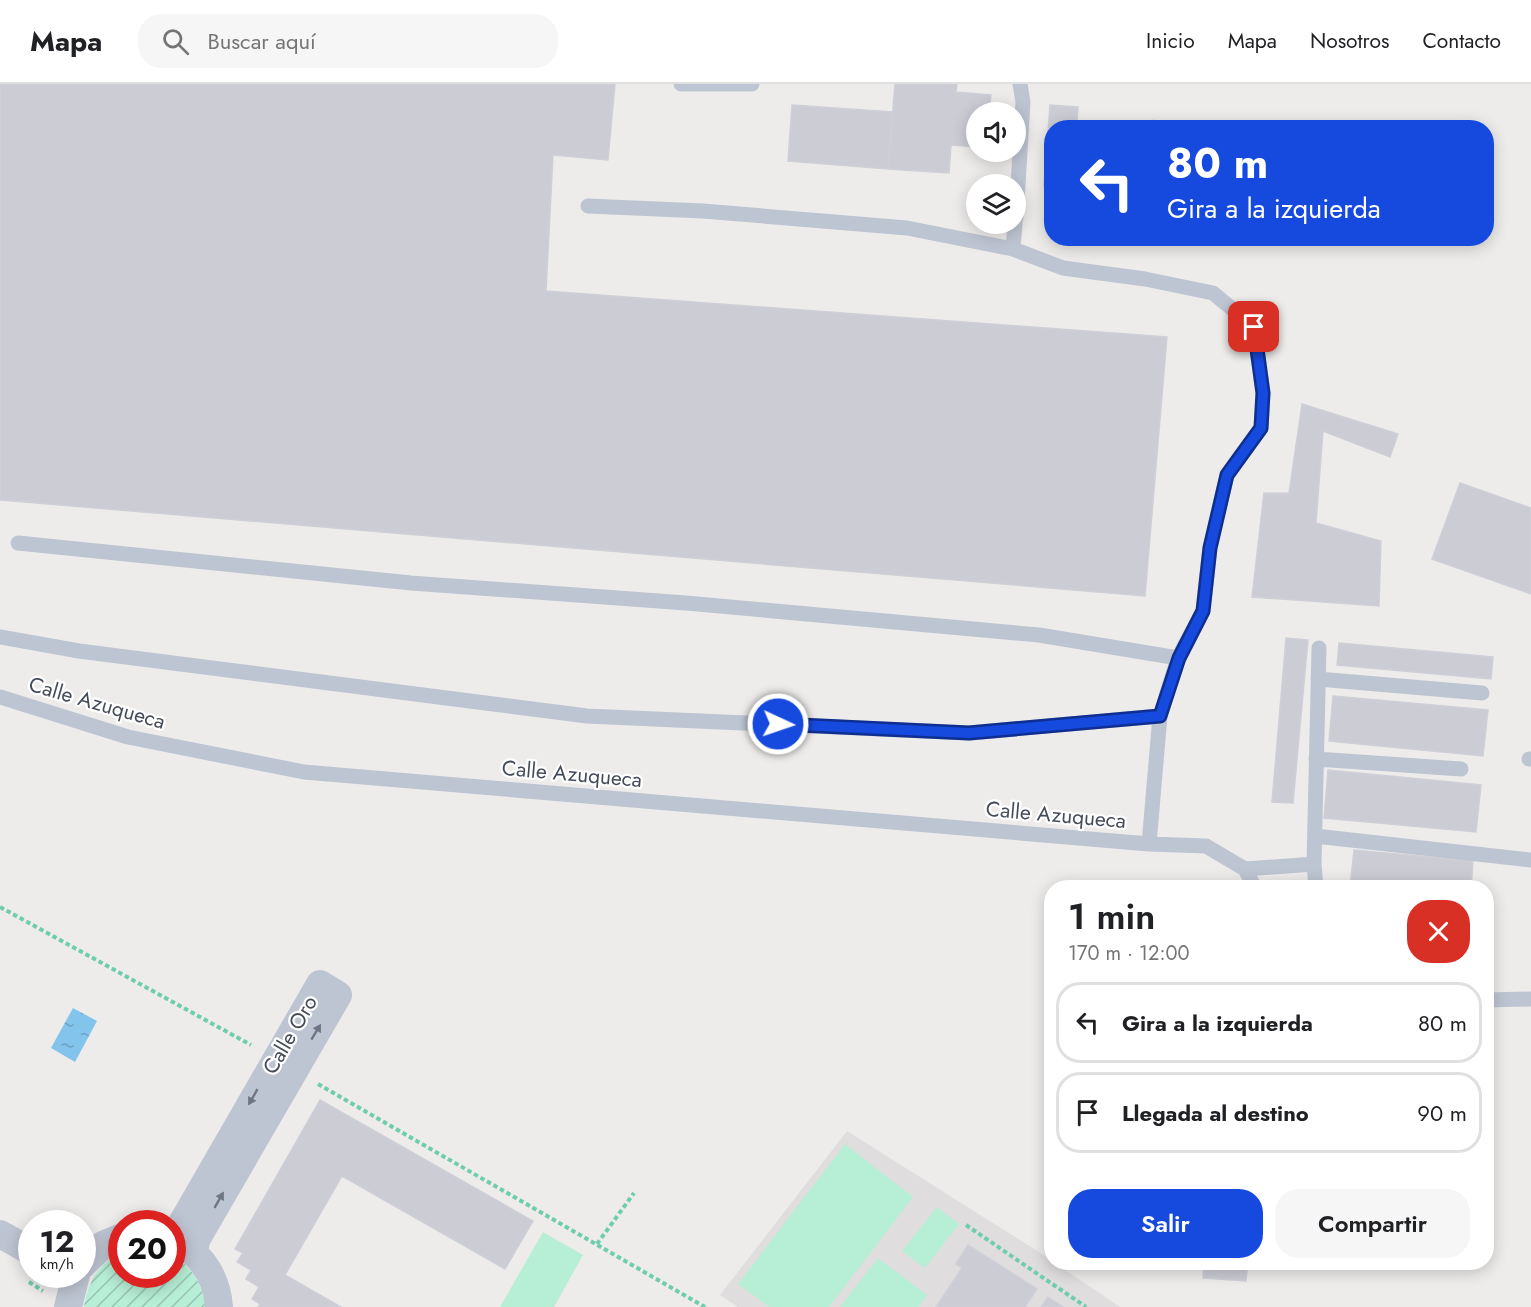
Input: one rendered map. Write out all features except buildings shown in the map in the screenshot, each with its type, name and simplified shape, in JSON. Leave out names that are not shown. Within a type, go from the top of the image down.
[{"type":"street","name":"Calle Oro","points":[[320,984],[338,996],[196,1240],[180,1242],[178,1230],[320,984]]},
{"type":"street","points":[[0,1234],[18,1244]]},
{"type":"street","points":[[96,1252],[108,1243]]},
{"type":"street","points":[[186,1248],[210,1271],[218,1293],[219,1307]]},
{"type":"street","points":[[68,1307],[72,1288]]},
{"type":"lane","points":[[681,84],[752,84]]},
{"type":"lane","points":[[1019,174],[1023,102],[1020,84]]},
{"type":"lane","points":[[588,206],[704,211],[907,228],[1013,249],[1064,268],[1145,279],[1213,294],[1254,327],[1263,393],[1261,428],[1227,475],[1210,548],[1203,611],[1179,658],[1160,716],[1149,844]]},
{"type":"lane","points":[[1013,249],[1014,234]]},
{"type":"lane","points":[[18,543],[411,583],[686,603],[1027,634],[1179,658]]},
{"type":"lane","points":[[0,637],[79,651],[587,716],[969,733],[1160,716]]},
{"type":"lane","points":[[1315,880],[1319,648]]},
{"type":"lane","points":[[1318,679],[1482,693]]},
{"type":"lane","name":"Calle Azuqueca","points":[[0,697],[128,737],[303,772],[1149,844],[1206,846],[1245,869]]},
{"type":"lane","points":[[1316,759],[1461,769]]},
{"type":"lane","points":[[1315,836],[1531,860]]},
{"type":"lane","points":[[1251,880],[1245,869],[1314,864]]},
{"type":"lane","points":[[1494,1000],[1531,999]]},
{"type":"path","points":[[0,907],[257,1048]]},
{"type":"path","points":[[313,1081],[705,1307]]},
{"type":"path","points":[[597,1244],[634,1193]]},
{"type":"path","points":[[966,1225],[1086,1307]]},
{"type":"shaded area","points":[[847,1131],[1042,1254],[1044,1270],[1065,1270],[1120,1307],[738,1307],[720,1295]]},
{"type":"green space","points":[[845,1144],[913,1197],[829,1307],[769,1307],[738,1284]]},
{"type":"green space","points":[[937,1207],[959,1224],[925,1268],[902,1251]]},
{"type":"green space","points":[[543,1232],[583,1255],[554,1307],[500,1307]]},
{"type":"green space","points":[[878,1258],[927,1295],[918,1307],[840,1307]]},
{"type":"green space","points":[[108,1261],[108,1288],[186,1288],[186,1265],[196,1278],[206,1307],[84,1307],[89,1288],[96,1288],[96,1274]]},
{"type":"water","points":[[73,1008],[97,1021],[75,1062],[51,1048]]},
{"type":"route","points":[[778,724],[969,733],[1160,716],[1179,658],[1203,611],[1210,548],[1227,475],[1261,428],[1263,393],[1254,327]]}]
